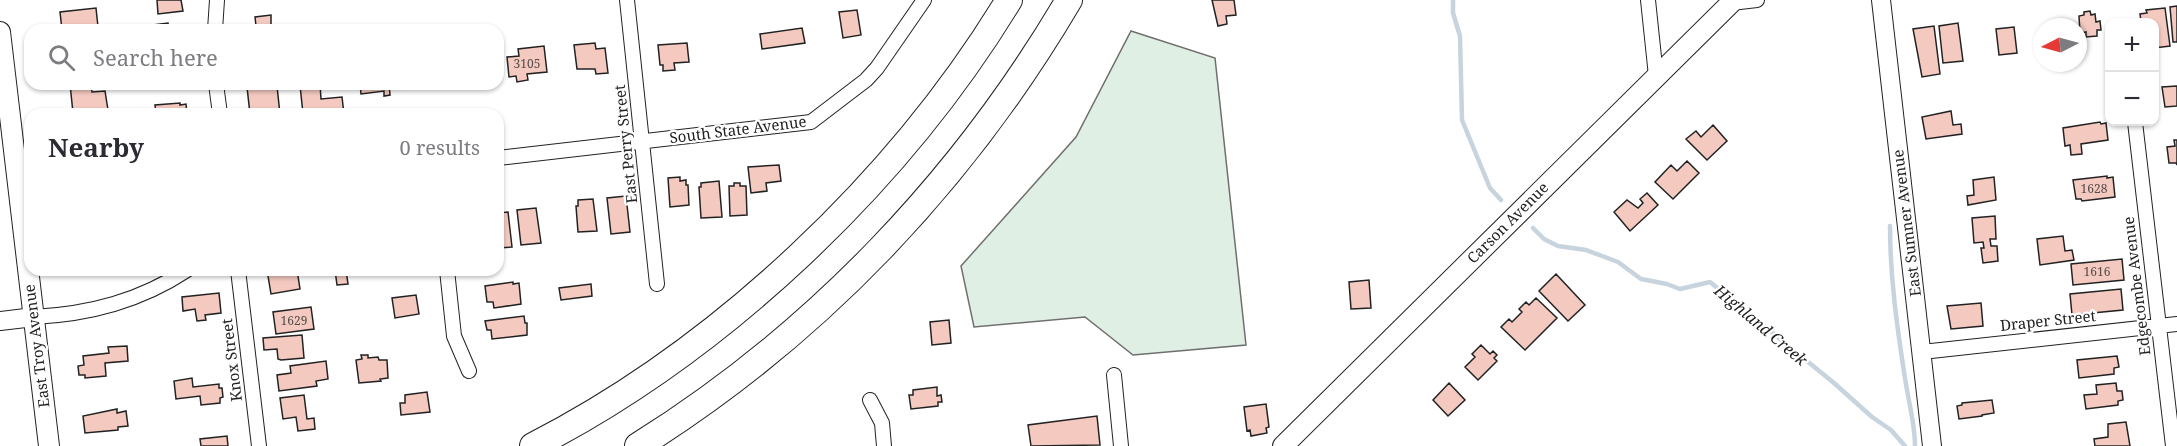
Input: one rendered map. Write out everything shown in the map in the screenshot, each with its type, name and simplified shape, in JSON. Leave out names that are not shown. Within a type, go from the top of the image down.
[{"type":"highway","points":[[533,446],[614,399],[667,363],[723,321],[794,260],[850,205],[899,152],[964,69],[1009,0]]},
{"type":"highway","points":[[638,446],[700,405],[768,352],[820,308],[888,242],[954,167],[977,137],[1023,74],[1069,0]]},
{"type":"main road","name":"Carson Avenue","points":[[1282,446],[1733,1]]},
{"type":"main road","name":"East Troy Avenue","points":[[0,32],[2,71],[24,240]]},
{"type":"main road","name":"East Troy Avenue","points":[[29,276],[49,446]]},
{"type":"street","points":[[215,24],[217,0]]},
{"type":"street","name":"East Perry Street","points":[[627,0],[657,284]]},
{"type":"street","name":"South State Avenue","points":[[504,158],[811,122],[837,104],[871,74],[924,0]]},
{"type":"street","points":[[1648,0],[1656,76]]},
{"type":"street","points":[[1733,1],[1757,0]]},
{"type":"street","name":"East Sumner Avenue","points":[[1881,0],[1932,446]]},
{"type":"street","points":[[217,90],[219,108]]},
{"type":"street","name":"Edgecombe Avenue","points":[[2135,126],[2173,446]]},
{"type":"street","points":[[0,321],[68,315],[111,306],[144,294],[176,276]]},
{"type":"street","name":"Knox Street","points":[[239,276],[259,446]]},
{"type":"street","points":[[448,276],[454,336],[470,371]]},
{"type":"street","name":"Draper Street","points":[[1922,352],[2177,324]]},
{"type":"street","points":[[1114,375],[1121,446]]},
{"type":"street","points":[[870,400],[882,423],[884,446]]},
{"type":"green space","points":[[1131,31],[1215,58],[1246,345],[1133,355],[1085,317],[974,327],[961,266],[1076,137]]},
{"type":"building","points":[[157,0],[181,0],[183,11],[158,14]]},
{"type":"building","points":[[1212,0],[1234,0],[1236,15],[1226,16],[1227,24],[1218,26]]},
{"type":"building","points":[[2177,6],[2177,42],[2173,42],[2170,7]]},
{"type":"building","points":[[96,8],[98,24],[61,24],[60,12]]},
{"type":"building","points":[[2165,8],[2170,46],[2159,47],[2159,18],[2140,18],[2140,14],[2147,13],[2146,10]]},
{"type":"building","points":[[857,10],[861,35],[843,38],[839,12]]},
{"type":"building","points":[[2090,11],[2091,15],[2095,14],[2096,22],[2100,21],[2101,30],[2097,30],[2097,36],[2087,37],[2087,18],[2079,18],[2084,15],[2084,12]]},
{"type":"building","points":[[271,15],[271,24],[256,24],[255,17]]},
{"type":"building","points":[[1958,23],[1963,61],[1943,63],[1939,26]]},
{"type":"building","points":[[1934,26],[1940,74],[1922,77],[1913,29]]},
{"type":"building","points":[[2014,27],[2017,53],[1999,55],[1996,29]]},
{"type":"building","points":[[802,28],[805,43],[762,49],[760,34]]},
{"type":"building","points":[[595,43],[596,49],[605,48],[608,73],[596,74],[595,69],[577,69],[574,45]]},
{"type":"building","points":[[687,43],[689,62],[674,63],[675,70],[663,71],[663,65],[660,65],[658,45]]},
{"type":"building","points":[[544,46],[547,72],[527,74],[528,80],[517,82],[516,76],[509,77],[507,57],[519,56],[518,49]]},
{"type":"building","points":[[2177,86],[2177,106],[2165,107],[2162,87]]},
{"type":"building","points":[[71,90],[105,91],[108,108],[72,108]]},
{"type":"building","points":[[247,90],[277,90],[279,108],[249,108]]},
{"type":"building","points":[[301,90],[320,90],[321,99],[342,97],[343,108],[302,108]]},
{"type":"building","points":[[361,90],[390,90],[390,95],[384,96],[384,91],[361,94]]},
{"type":"building","points":[[180,103],[180,105],[186,104],[186,108],[155,108],[155,105]]},
{"type":"building","points":[[1951,111],[1953,125],[1961,124],[1962,134],[1926,139],[1922,117]]},
{"type":"building","points":[[2105,123],[2108,140],[2081,144],[2082,154],[2071,155],[2070,145],[2065,146],[2063,128]]},
{"type":"building","points":[[1713,125],[1727,141],[1707,160],[1686,139],[1696,131],[1701,137]]},
{"type":"building","points":[[2174,140],[2177,140],[2177,165],[2169,163],[2167,147],[2175,146]]},
{"type":"building","points":[[1687,161],[1699,173],[1673,199],[1655,182],[1671,165],[1677,171]]},
{"type":"building","points":[[779,165],[781,181],[766,183],[767,191],[751,193],[748,167]]},
{"type":"building","points":[[2107,176],[2107,178],[2113,177],[2115,197],[2082,201],[2076,199],[2073,180]]},
{"type":"building","points":[[680,177],[680,181],[686,180],[686,185],[688,185],[689,205],[670,207],[668,178]]},
{"type":"building","points":[[1994,177],[1996,200],[1968,205],[1967,196],[1974,195],[1973,180]]},
{"type":"building","points":[[719,181],[722,217],[701,218],[699,187],[701,183]]},
{"type":"building","points":[[734,183],[746,186],[747,215],[730,216],[729,186],[734,186]]},
{"type":"building","points":[[1647,193],[1658,205],[1630,231],[1614,212],[1627,200],[1638,208],[1643,203],[1640,199]]},
{"type":"building","points":[[626,196],[630,232],[611,234],[607,198]]},
{"type":"building","points":[[593,199],[597,231],[578,232],[576,206],[578,206],[578,200]]},
{"type":"building","points":[[536,208],[541,243],[521,245],[517,210]]},
{"type":"building","points":[[504,212],[508,212],[512,247],[504,248]]},
{"type":"building","points":[[1995,216],[1996,239],[1990,239],[1991,246],[1997,246],[1998,261],[1983,263],[1981,248],[1984,248],[1983,242],[1974,243],[1972,218]]},
{"type":"building","points":[[2063,236],[2065,251],[2072,250],[2074,260],[2040,265],[2037,239]]},
{"type":"building","points":[[2122,259],[2124,280],[2073,285],[2071,264]]},
{"type":"building","points":[[1556,274],[1585,305],[1568,321],[1539,291]]},
{"type":"building","points":[[268,276],[298,276],[300,289],[271,294]]},
{"type":"building","points":[[336,276],[347,276],[348,284],[337,285]]},
{"type":"building","points":[[1369,280],[1371,308],[1351,309],[1349,282]]},
{"type":"building","points":[[513,282],[513,284],[519,283],[521,304],[494,308],[493,302],[487,302],[485,286]]},
{"type":"building","points":[[591,284],[592,296],[561,300],[559,288]]},
{"type":"building","points":[[2121,289],[2123,310],[2072,315],[2070,294]]},
{"type":"building","points":[[219,293],[221,313],[205,315],[206,320],[197,321],[195,309],[183,311],[182,297]]},
{"type":"building","points":[[416,295],[419,314],[395,318],[392,298]]},
{"type":"building","points":[[1536,298],[1557,318],[1525,350],[1501,327],[1509,319],[1512,322],[1522,312],[1519,309],[1526,302],[1529,305]]},
{"type":"building","points":[[1981,303],[1983,326],[1951,329],[1947,306]]},
{"type":"building","points":[[311,307],[314,329],[276,334],[273,312]]},
{"type":"building","points":[[524,316],[525,323],[527,323],[527,335],[492,339],[491,330],[487,330],[485,321]]},
{"type":"building","points":[[949,320],[951,343],[932,345],[930,322]]},
{"type":"building","points":[[302,335],[304,358],[281,360],[278,359],[277,349],[264,350],[263,338]]},
{"type":"building","points":[[1481,345],[1490,354],[1493,351],[1497,355],[1494,358],[1497,361],[1478,380],[1465,367],[1475,357],[1472,354]]},
{"type":"building","points":[[127,346],[128,361],[105,363],[106,376],[85,378],[85,375],[79,375],[78,366],[84,365],[83,356],[109,353],[108,347]]},
{"type":"building","points":[[361,355],[387,360],[388,378],[359,383],[356,360],[362,359]]},
{"type":"building","points":[[2117,356],[2119,367],[2114,368],[2114,374],[2079,378],[2077,360]]},
{"type":"building","points":[[326,361],[328,379],[316,381],[317,386],[279,391],[277,375],[291,373],[290,366]]},
{"type":"building","points":[[192,378],[193,387],[219,384],[223,397],[220,398],[220,403],[201,405],[200,396],[176,399],[174,381]]},
{"type":"building","points":[[1449,383],[1465,400],[1448,416],[1433,400]]},
{"type":"building","points":[[2116,383],[2117,391],[2122,391],[2123,400],[2118,401],[2118,405],[2086,409],[2084,395],[2097,394],[2096,385]]},
{"type":"building","points":[[937,387],[937,396],[941,395],[942,402],[938,402],[938,406],[911,409],[909,395],[913,395],[913,390]]},
{"type":"building","points":[[427,392],[430,412],[401,415],[400,403],[405,403],[405,395]]},
{"type":"building","points":[[304,395],[307,419],[314,418],[315,429],[298,431],[296,417],[283,419],[280,398]]},
{"type":"building","points":[[1992,400],[1994,413],[1959,419],[1957,406],[1962,403]]},
{"type":"building","points":[[1266,404],[1269,427],[1266,428],[1267,433],[1251,436],[1250,430],[1247,431],[1244,407]]},
{"type":"building","points":[[117,409],[117,413],[126,411],[128,426],[118,427],[118,430],[85,433],[83,416]]},
{"type":"building","points":[[1097,416],[1100,445],[1031,446],[1028,425]]},
{"type":"building","points":[[2126,422],[2130,446],[2095,446],[2094,439],[2108,437],[2108,424]]},
{"type":"building","points":[[227,436],[228,446],[201,446],[200,439]]},
{"type":"waterway","name":"Highland Creek","points":[[1453,0],[1453,13],[1460,36],[1462,120],[1490,188],[1501,200]]},
{"type":"waterway","points":[[1890,226],[1894,302],[1915,446]]},
{"type":"waterway","name":"Highland Creek","points":[[1533,228],[1544,239],[1558,246],[1586,250],[1618,262],[1641,279],[1680,289],[1710,282],[1872,417],[1891,430],[1905,446]]}]
